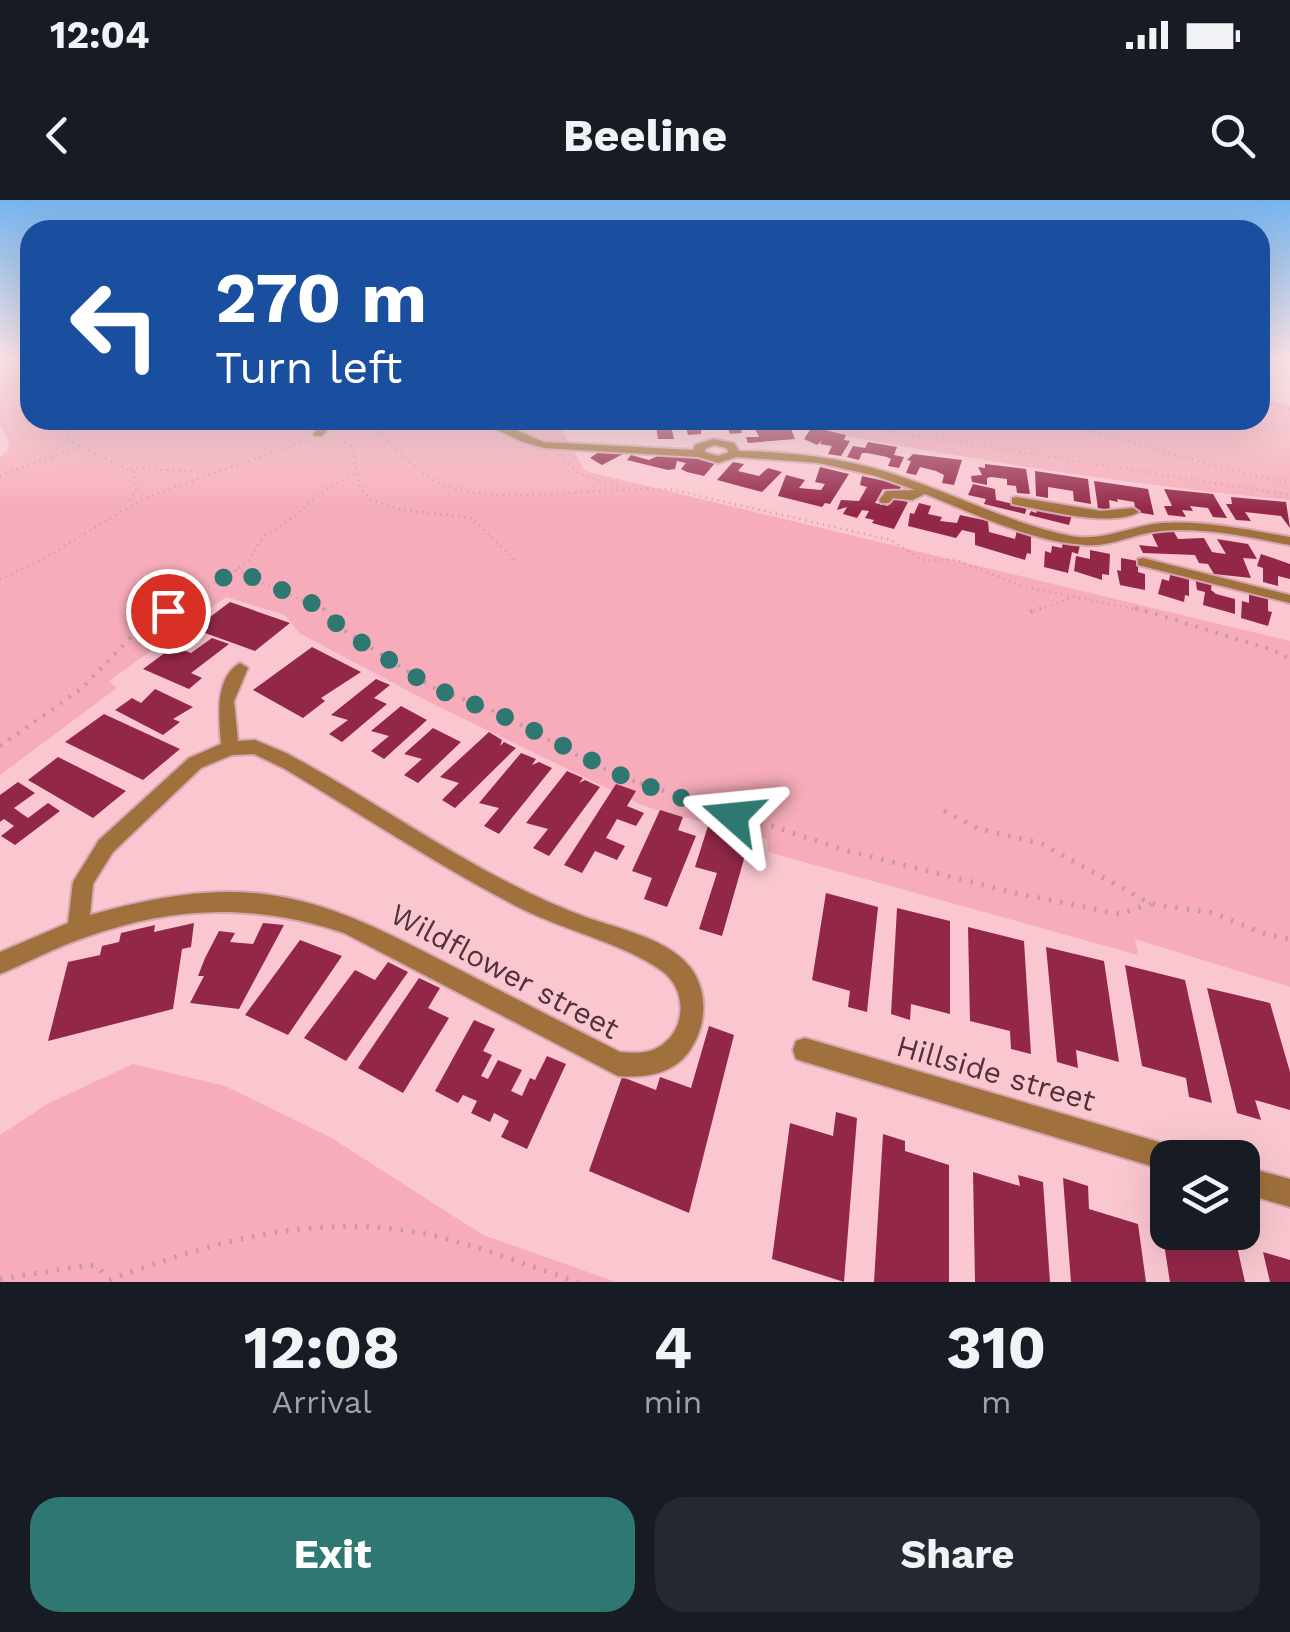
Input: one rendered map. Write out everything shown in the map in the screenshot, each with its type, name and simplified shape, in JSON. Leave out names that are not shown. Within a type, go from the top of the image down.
[{"type":"street","points":[[318,434],[322,430]]},
{"type":"street","points":[[510,430],[522,440],[556,446],[619,446],[699,454],[718,460],[736,454],[782,463],[860,468],[989,515],[1078,541],[1109,542],[1137,532],[1174,527],[1290,542]]},
{"type":"street","points":[[885,500],[890,494],[912,496],[924,490]]},
{"type":"street","points":[[1016,500],[1111,516],[1133,512]]},
{"type":"street","points":[[1111,516],[1137,532]]},
{"type":"street","points":[[1143,562],[1290,600]]},
{"type":"street","points":[[78,929],[84,882],[106,846],[195,763],[230,748],[226,701],[240,668]]},
{"type":"street","name":"Wildflower street","points":[[0,963],[117,916],[191,902],[260,900],[291,905],[350,925],[618,1064],[642,1066],[666,1058],[683,1040],[692,1018],[692,995],[682,974],[664,958],[576,924],[490,882],[265,750],[230,748]]},
{"type":"street","name":"Hillside street","points":[[805,1050],[1150,1152]]},
{"type":"street","points":[[1260,1184],[1290,1193]]},
{"type":"path","points":[[74,430],[66,437],[126,466],[155,472],[211,472]]},
{"type":"path","points":[[299,430],[348,441],[356,452],[360,489],[369,500],[430,516],[472,518],[516,561]]},
{"type":"path","points":[[377,430],[430,478],[464,492],[673,490],[891,540],[918,558],[956,560],[1033,590],[1083,596],[1190,625],[1290,660]]},
{"type":"path","points":[[877,430],[1290,495]]},
{"type":"path","points":[[1097,430],[1257,477],[1290,482]]},
{"type":"path","points":[[0,579],[43,559],[125,506],[211,472],[296,446],[318,434]]},
{"type":"path","points":[[556,446],[566,465],[579,474],[628,488]]},
{"type":"path","points":[[0,476],[80,447]]},
{"type":"path","points":[[125,506],[137,488],[133,472],[126,466]]},
{"type":"path","points":[[0,746],[81,689],[143,625],[251,560],[259,542],[270,532],[324,490],[358,472]]},
{"type":"path","points":[[236,570],[323,608],[342,630],[432,687],[499,714],[597,766],[661,792],[848,851],[1016,893],[1106,912],[1132,912],[1151,904]]},
{"type":"path","points":[[1030,612],[1083,596]]},
{"type":"path","points":[[944,811],[978,828],[1042,844],[1151,904],[1213,914],[1268,935],[1290,938]]},
{"type":"path","points":[[0,1279],[88,1265],[98,1266],[110,1281],[164,1258],[266,1231],[362,1226],[454,1241],[578,1282]]},
{"type":"shaded area","points":[[0,409],[20,409],[20,430],[562,430],[585,471],[1290,641],[1290,987],[1135,939],[1138,955],[768,852],[767,839],[644,806],[429,702],[299,633],[285,615],[226,597],[109,681],[117,688],[0,775],[0,457],[9,442],[0,425]]},
{"type":"shaded area","points":[[1270,409],[1290,409],[1290,500],[1156,485],[814,430],[1270,430]]},
{"type":"shaded area","points":[[133,1064],[225,1086],[330,1137],[483,1235],[616,1282],[0,1282],[0,1135],[49,1103]]},
{"type":"building","points":[[657,430],[672,430],[674,439],[658,439]]},
{"type":"building","points":[[756,430],[791,430],[795,439],[748,443],[746,437],[759,437]]},
{"type":"building","points":[[810,430],[825,430],[846,435],[844,440],[850,441],[841,456],[828,454],[832,446],[820,444],[822,440],[817,445],[804,439]]},
{"type":"building","points":[[868,442],[897,447],[894,455],[904,457],[899,468],[888,466],[891,459],[887,457],[862,453],[859,460],[847,457],[853,446],[865,448]]},
{"type":"building","points":[[603,449],[623,454],[602,465],[590,458]]},
{"type":"building","points":[[662,454],[716,462],[704,476],[681,469],[686,463],[677,461],[675,469],[668,470],[627,460],[631,455],[649,460]]},
{"type":"building","points":[[913,454],[962,460],[954,485],[942,483],[944,475],[920,467],[916,475],[906,473],[911,461],[907,460]]},
{"type":"building","points":[[733,462],[744,464],[738,471],[759,476],[768,468],[782,472],[762,492],[717,480]]},
{"type":"building","points":[[985,464],[1026,469],[1030,494],[1017,493],[1016,486],[1007,485],[1007,479],[987,478],[987,485],[972,482],[971,476],[982,475],[978,467],[985,468]]},
{"type":"building","points":[[820,467],[849,474],[830,504],[822,507],[778,496],[786,475],[805,480],[799,488],[821,490],[825,484],[815,482]]},
{"type":"building","points":[[1035,471],[1088,479],[1091,504],[1074,501],[1073,491],[1048,487],[1048,498],[1036,496]]},
{"type":"building","points":[[862,476],[902,485],[898,493],[883,489],[875,503],[888,506],[892,498],[908,502],[894,529],[865,518],[869,511],[862,510],[857,518],[843,514],[847,507],[837,510],[841,500],[859,501],[867,487],[860,485]]},
{"type":"building","points":[[1094,481],[1148,489],[1154,515],[1136,512],[1134,502],[1117,499],[1118,502],[1109,500],[1110,510],[1098,508]]},
{"type":"building","points":[[973,484],[995,489],[996,500],[1027,507],[1025,514],[984,504],[986,499],[968,495]]},
{"type":"building","points":[[1164,489],[1213,494],[1227,518],[1213,517],[1208,508],[1190,506],[1193,511],[1182,510],[1186,517],[1168,515],[1164,506],[1172,506]]},
{"type":"building","points":[[1231,497],[1286,502],[1290,528],[1281,516],[1245,512],[1251,521],[1236,520],[1226,504],[1232,504]]},
{"type":"building","points":[[919,503],[931,506],[928,514],[942,517],[940,521],[957,523],[960,515],[988,521],[989,532],[1015,539],[1017,530],[1031,534],[1031,554],[1027,553],[1025,560],[975,545],[975,533],[962,530],[956,538],[908,526],[910,513],[914,514]]},
{"type":"building","points":[[1038,507],[1072,515],[1069,525],[1029,515],[1031,511],[1036,513]]},
{"type":"building","points":[[1150,530],[1174,532],[1178,539],[1204,538],[1212,552],[1218,553],[1226,554],[1217,539],[1248,544],[1257,559],[1243,558],[1251,578],[1214,574],[1195,555],[1143,553],[1139,545],[1158,547]]},
{"type":"building","points":[[1063,541],[1080,545],[1078,554],[1072,552],[1068,573],[1044,567],[1045,551],[1051,553],[1052,546],[1062,548]]},
{"type":"building","points":[[1090,550],[1110,554],[1109,575],[1102,574],[1102,580],[1074,571],[1076,556],[1090,559]]},
{"type":"building","points":[[1261,554],[1290,564],[1290,579],[1278,576],[1278,586],[1263,582],[1263,568],[1257,566]]},
{"type":"building","points":[[1121,558],[1138,561],[1138,572],[1145,574],[1145,590],[1120,585],[1117,570],[1121,571]]},
{"type":"building","points":[[1171,570],[1189,575],[1189,596],[1185,595],[1184,602],[1158,594],[1162,579],[1169,581]]},
{"type":"building","points":[[1195,576],[1212,581],[1211,590],[1216,594],[1235,599],[1235,614],[1203,605],[1205,592],[1197,590]]},
{"type":"building","points":[[1249,591],[1268,597],[1268,611],[1272,612],[1268,626],[1241,618],[1242,601],[1249,603]]},
{"type":"building","points":[[230,602],[290,623],[255,651],[194,629]]},
{"type":"building","points":[[185,638],[192,641],[181,649],[191,653],[212,638],[229,644],[191,673],[202,678],[189,689],[143,669]]},
{"type":"building","points":[[312,647],[361,672],[321,698],[325,701],[303,718],[253,690]]},
{"type":"building","points":[[376,679],[390,685],[374,698],[387,704],[342,742],[329,734],[348,720],[331,715]]},
{"type":"building","points":[[155,689],[193,707],[173,719],[180,722],[163,735],[115,710],[132,698],[141,703]]},
{"type":"building","points":[[401,706],[427,720],[384,759],[371,751],[389,736],[371,731]]},
{"type":"building","points":[[104,714],[180,749],[143,780],[65,742]]},
{"type":"building","points":[[433,728],[461,742],[418,783],[404,775],[422,759],[404,754]]},
{"type":"building","points":[[489,732],[502,740],[500,746],[504,742],[516,748],[455,808],[442,800],[459,783],[440,777]]},
{"type":"building","points":[[521,753],[536,759],[532,765],[539,762],[552,768],[499,834],[484,826],[499,808],[479,803]]},
{"type":"building","points":[[58,757],[126,791],[93,818],[28,780]]},
{"type":"building","points":[[567,771],[583,778],[579,783],[585,780],[600,787],[549,856],[533,848],[548,829],[526,823]]},
{"type":"building","points":[[18,782],[35,793],[14,808],[28,818],[48,803],[60,811],[15,845],[1,836],[14,826],[4,819],[0,822],[0,795]]},
{"type":"building","points":[[616,784],[636,791],[627,806],[644,813],[636,826],[617,819],[606,838],[625,846],[617,860],[595,851],[582,873],[564,865]]},
{"type":"building","points":[[660,810],[683,817],[678,830],[696,836],[667,907],[644,899],[652,878],[632,871]]},
{"type":"building","points":[[708,826],[750,838],[722,936],[699,929],[717,873],[695,867]]},
{"type":"building","points":[[826,893],[878,907],[867,1012],[848,1007],[850,991],[812,980]]},
{"type":"building","points":[[897,908],[950,921],[950,1014],[911,1004],[910,1020],[891,1014]]},
{"type":"building","points":[[194,923],[191,947],[182,949],[173,1009],[48,1041],[68,962],[100,955],[102,946],[119,942],[121,933],[155,925],[154,932]]},
{"type":"building","points":[[263,923],[284,925],[239,1009],[190,1003],[219,931],[235,933],[230,942],[253,944]]},
{"type":"building","points":[[968,927],[1024,941],[1031,1054],[1011,1049],[1010,1031],[970,1021]]},
{"type":"building","points":[[300,940],[342,956],[288,1035],[245,1015]]},
{"type":"building","points":[[1046,947],[1104,961],[1119,1062],[1076,1050],[1078,1068],[1057,1062]]},
{"type":"building","points":[[388,962],[408,972],[346,1061],[304,1038],[355,970],[375,980]]},
{"type":"building","points":[[1125,965],[1185,980],[1212,1103],[1189,1097],[1186,1078],[1142,1066]]},
{"type":"building","points":[[419,978],[440,988],[428,1008],[449,1018],[403,1093],[358,1068]]},
{"type":"building","points":[[1207,988],[1270,1003],[1290,1072],[1290,1110],[1255,1100],[1261,1120],[1237,1113]]},
{"type":"building","points":[[474,1020],[495,1029],[483,1051],[492,1055],[481,1076],[488,1079],[498,1060],[522,1070],[511,1091],[522,1096],[547,1056],[566,1064],[527,1149],[501,1137],[509,1121],[494,1113],[490,1122],[471,1113],[477,1101],[463,1095],[458,1103],[435,1091]]},
{"type":"building","points":[[709,1026],[734,1035],[689,1213],[589,1171],[622,1077],[656,1090],[660,1077],[691,1088]]},
{"type":"building","points":[[836,1112],[857,1118],[844,1282],[772,1259],[790,1123],[833,1136]]},
{"type":"building","points":[[883,1134],[905,1141],[905,1151],[949,1165],[949,1282],[874,1282]]},
{"type":"building","points":[[973,1172],[1020,1186],[1018,1175],[1043,1182],[1050,1282],[975,1282]]},
{"type":"building","points":[[1063,1178],[1088,1186],[1089,1209],[1138,1224],[1146,1282],[1071,1282]]},
{"type":"building","points":[[1165,1250],[1238,1250],[1245,1282],[1170,1282]]},
{"type":"building","points":[[1263,1252],[1290,1260],[1290,1282],[1270,1282]]},
{"type":"route","points":[[168,611],[236,570],[323,608],[342,630],[432,687],[515,721],[597,766],[733,816]]}]
